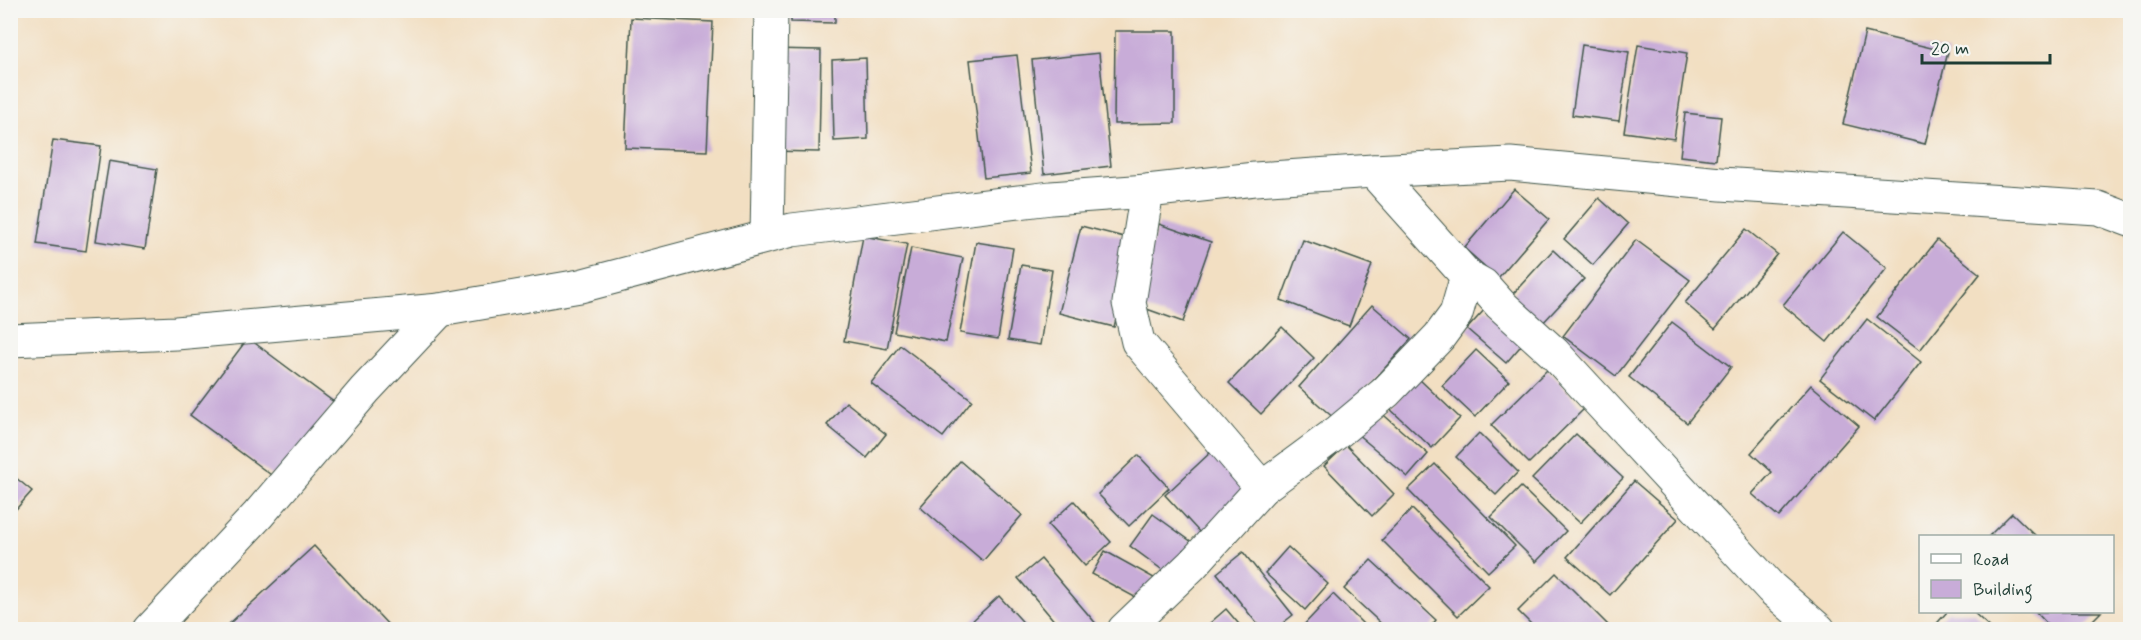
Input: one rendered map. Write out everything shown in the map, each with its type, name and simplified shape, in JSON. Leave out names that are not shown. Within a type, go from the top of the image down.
[{"type":"street","points":[[767,236],[771,10]]},
{"type":"street","points":[[16,345],[440,310],[580,286],[792,230],[1039,200],[1255,179],[1373,171],[1510,164],[1721,184],[2098,208],[2130,220]]},
{"type":"street","points":[[1373,171],[1467,276],[1483,285],[1500,304],[1554,353],[1771,588],[1819,630]]},
{"type":"street","points":[[1147,191],[1129,303],[1138,342],[1262,488]]},
{"type":"street","points":[[1124,630],[1193,564],[1262,488],[1339,431],[1394,384],[1439,337],[1456,314],[1467,276]]},
{"type":"street","points":[[150,630],[258,515],[365,390],[440,310]]},
{"type":"building","points":[[791,10],[835,10],[835,23],[791,22]]},
{"type":"building","points":[[631,18],[713,22],[707,151],[625,148]]},
{"type":"building","points":[[1115,31],[1175,31],[1175,123],[1114,124]]},
{"type":"building","points":[[1865,32],[1948,52],[1925,144],[1843,124]]},
{"type":"building","points":[[1582,45],[1629,52],[1619,121],[1572,115]]},
{"type":"building","points":[[1638,45],[1687,53],[1674,139],[1624,132]]},
{"type":"building","points":[[769,49],[821,50],[819,152],[767,151]]},
{"type":"building","points":[[1099,53],[1111,166],[1044,174],[1032,60]]},
{"type":"building","points":[[1017,55],[1031,173],[984,178],[970,60]]},
{"type":"building","points":[[866,58],[868,139],[834,141],[832,60]]},
{"type":"building","points":[[1685,113],[1721,117],[1716,160],[1680,156]]},
{"type":"building","points":[[53,140],[101,146],[86,251],[37,244]]},
{"type":"building","points":[[109,161],[157,169],[145,249],[96,241]]},
{"type":"building","points":[[1514,189],[1549,219],[1498,278],[1464,248]]},
{"type":"building","points":[[1599,198],[1628,224],[1593,265],[1564,239]]},
{"type":"building","points":[[1159,224],[1211,242],[1183,322],[1130,303]]},
{"type":"building","points":[[1081,226],[1136,240],[1114,327],[1059,313]]},
{"type":"building","points":[[1746,229],[1777,254],[1715,329],[1685,303]]},
{"type":"building","points":[[1843,232],[1887,268],[1827,342],[1783,305]]},
{"type":"building","points":[[863,236],[907,244],[887,349],[844,341]]},
{"type":"building","points":[[1303,240],[1372,265],[1349,326],[1281,300]]},
{"type":"building","points":[[1636,240],[1690,280],[1616,376],[1563,336]]},
{"type":"building","points":[[1937,240],[1980,274],[1920,350],[1877,317]]},
{"type":"building","points":[[976,242],[1013,248],[998,339],[960,333]]},
{"type":"building","points":[[911,248],[963,258],[946,342],[894,332]]},
{"type":"building","points":[[1553,250],[1584,279],[1540,326],[1510,297]]},
{"type":"building","points":[[1021,265],[1052,270],[1040,345],[1008,340]]},
{"type":"building","points":[[1372,305],[1411,339],[1337,421],[1299,387]]},
{"type":"building","points":[[1486,308],[1525,341],[1506,363],[1467,329]]},
{"type":"building","points":[[1867,319],[1921,362],[1874,421],[1820,379]]},
{"type":"building","points":[[1672,322],[1731,367],[1687,423],[1629,377]]},
{"type":"building","points":[[1282,327],[1314,358],[1261,414],[1229,383]]},
{"type":"building","points":[[248,338],[335,403],[278,480],[190,415]]},
{"type":"building","points":[[900,345],[972,400],[943,437],[871,383]]},
{"type":"building","points":[[1476,350],[1509,381],[1475,417],[1442,386]]},
{"type":"building","points":[[1547,370],[1584,409],[1529,463],[1491,425]]},
{"type":"building","points":[[1418,378],[1460,418],[1432,448],[1389,408]]},
{"type":"building","points":[[1811,385],[1859,426],[1779,517],[1752,494],[1772,472],[1751,453]]},
{"type":"building","points":[[846,402],[886,434],[867,458],[827,425]]},
{"type":"building","points":[[1377,409],[1428,454],[1408,477],[1356,433]]},
{"type":"building","points":[[1479,433],[1518,472],[1496,495],[1456,457]]},
{"type":"building","points":[[1576,434],[1623,478],[1580,523],[1532,479]]},
{"type":"building","points":[[1346,445],[1394,494],[1372,516],[1324,466]]},
{"type":"building","points":[[1211,452],[1248,491],[1202,535],[1165,495]]},
{"type":"building","points":[[1138,455],[1169,488],[1129,526],[1098,494]]},
{"type":"building","points":[[960,461],[1022,515],[983,561],[920,507]]},
{"type":"building","points":[[1435,464],[1515,546],[1488,572],[1408,490]]},
{"type":"building","points":[[10,473],[32,491],[10,516]]},
{"type":"building","points":[[1634,481],[1678,519],[1610,595],[1567,557]]},
{"type":"building","points":[[1521,487],[1566,531],[1536,562],[1491,517]]},
{"type":"building","points":[[1074,501],[1111,542],[1085,566],[1048,525]]},
{"type":"building","points":[[1412,509],[1489,586],[1458,616],[1382,540]]},
{"type":"building","points":[[2012,513],[2035,535],[1990,535]]},
{"type":"building","points":[[1153,514],[1196,545],[1172,577],[1130,546]]},
{"type":"building","points":[[314,546],[393,630],[235,630],[229,624]]},
{"type":"building","points":[[1288,547],[1328,584],[1305,610],[1265,573]]},
{"type":"building","points":[[1105,551],[1154,578],[1142,601],[1092,574]]},
{"type":"building","points":[[1243,552],[1293,615],[1274,630],[1262,630],[1217,573]]},
{"type":"building","points":[[1041,559],[1098,626],[1093,630],[1062,630],[1018,578]]},
{"type":"building","points":[[1371,560],[1436,620],[1428,630],[1388,630],[1344,589]]},
{"type":"building","points":[[1556,573],[1613,630],[1537,630],[1518,611]]},
{"type":"building","points":[[1333,594],[1369,630],[1299,630]]},
{"type":"building","points":[[999,596],[1030,630],[976,630],[970,623]]},
{"type":"building","points":[[1226,609],[1244,630],[1202,630]]},
{"type":"building","points":[[1946,613],[1974,613],[1993,630],[1931,630]]},
{"type":"building","points":[[2037,613],[2100,613],[2083,630],[2053,630]]}]
